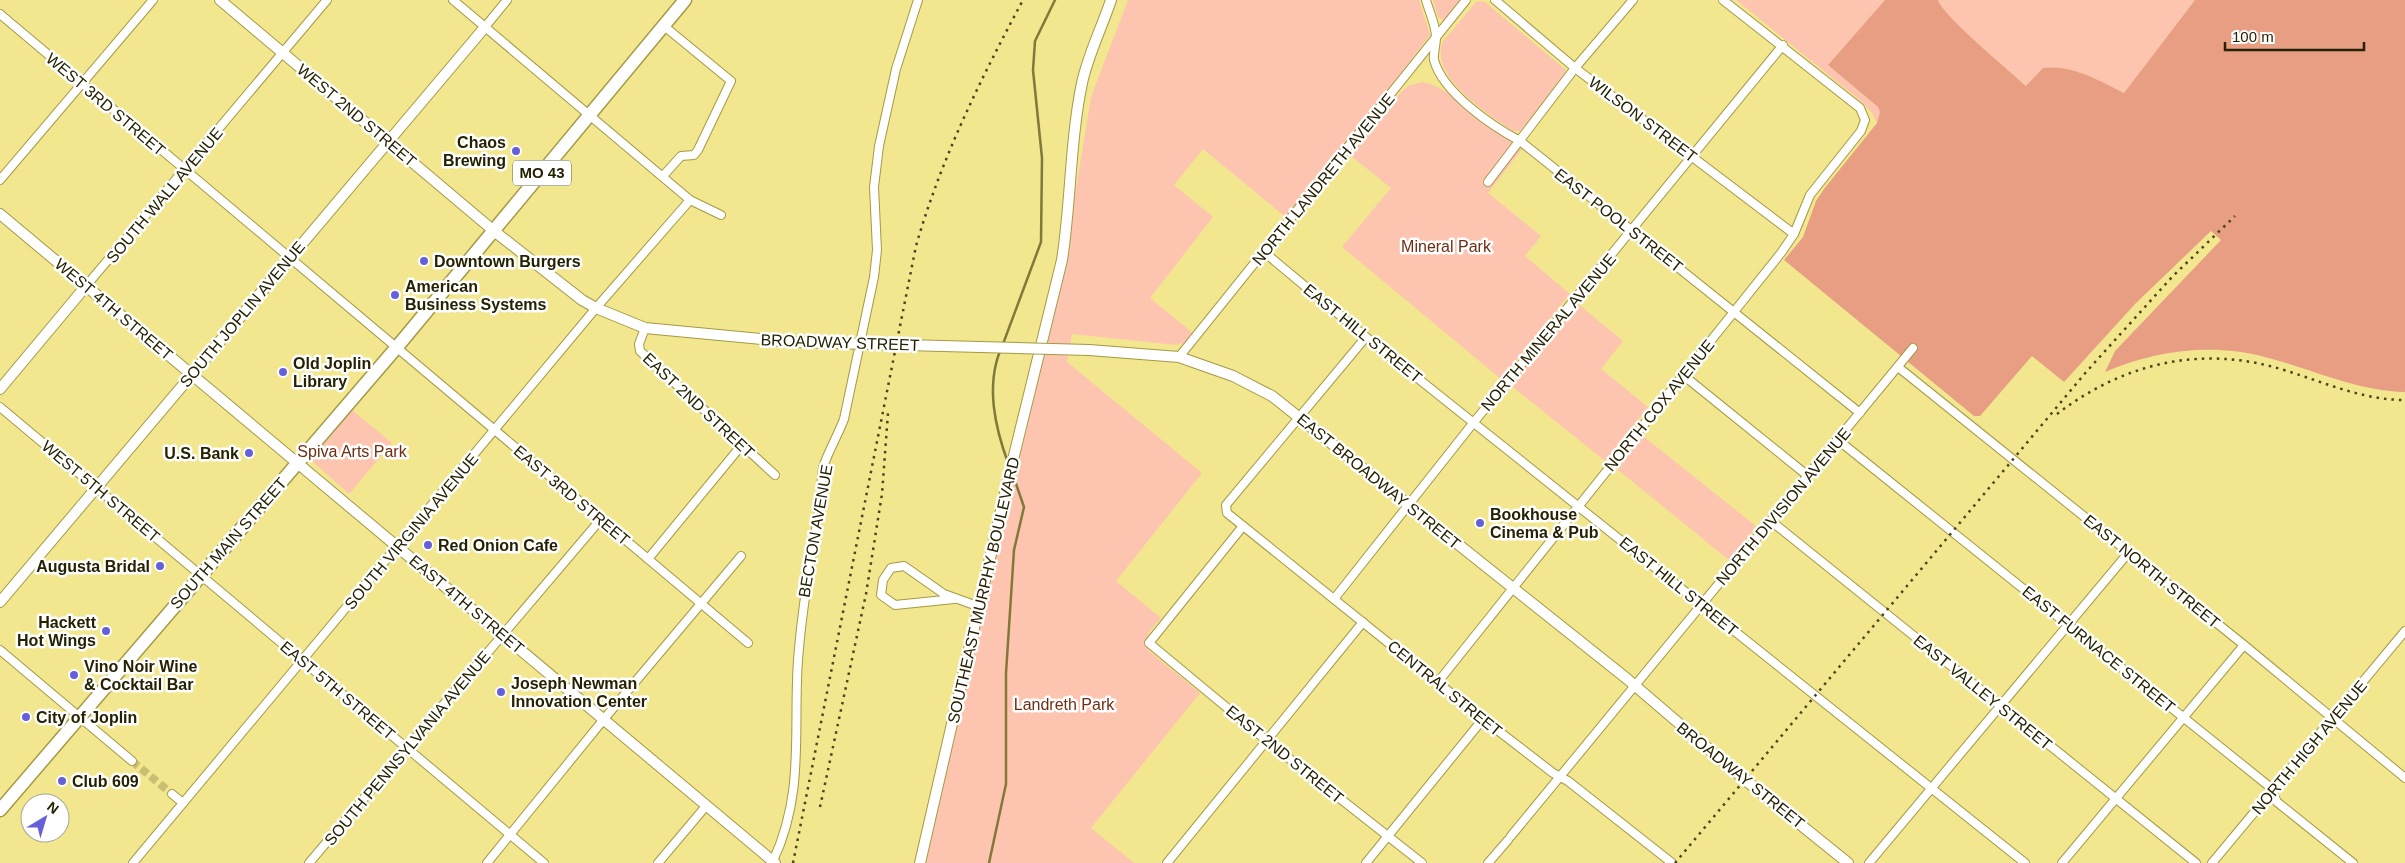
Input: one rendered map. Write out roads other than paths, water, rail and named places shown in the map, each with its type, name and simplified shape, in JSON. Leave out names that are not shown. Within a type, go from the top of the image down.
[{"type":"main road","name":"MO 43","points":[[589,115],[685,0]]},
{"type":"main road","name":"SOUTH MAIN STREET","points":[[0,810],[397,347],[589,115]]},
{"type":"street","points":[[0,180],[153,0]]},
{"type":"street","name":"WEST 2ND STREET","points":[[220,0],[494,231]]},
{"type":"street","name":"SOUTH WALL AVENUE","points":[[0,389],[327,0]]},
{"type":"street","points":[[453,0],[690,200],[721,215]]},
{"type":"street","points":[[485,27],[507,0]]},
{"type":"street","name":"BECTON AVENUE","points":[[774,862],[786,827],[795,785],[798,734],[797,682],[802,610],[820,503],[824,466],[844,419],[874,277],[877,250],[874,187],[879,146],[896,70],[918,0]]},
{"type":"street","name":"SOUTHEAST MURPHY BOULEVARD","points":[[920,863],[1008,480],[1048,317],[1067,227],[1077,109],[1082,80],[1112,0]]},
{"type":"street","name":"EAST POOL STREET","points":[[1426,0],[1436,36],[1434,58],[1445,82],[1498,129],[1520,141],[1860,413]]},
{"type":"street","name":"NORTH LANDRETH AVENUE","points":[[1179,357],[1466,0]]},
{"type":"street","name":"WILSON STREET","points":[[1495,0],[1575,68],[1794,234]]},
{"type":"street","points":[[1488,182],[1575,68],[1633,0]]},
{"type":"street","points":[[1723,0],[1782,45]]},
{"type":"street","name":"WEST 3RD STREET","points":[[0,14],[397,347]]},
{"type":"street","points":[[662,176],[680,156],[694,155],[698,150],[731,82],[664,26]]},
{"type":"street","name":"SOUTH JOPLIN AVENUE","points":[[0,602],[485,27]]},
{"type":"street","name":"NORTH COX AVENUE","points":[[1438,682],[1734,312],[1794,234],[1810,195],[1861,131],[1865,120],[1860,108],[1782,45]]},
{"type":"street","name":"NORTH MINERAL AVENUE","points":[[1334,599],[1474,422],[1782,45]]},
{"type":"street","name":"SOUTH VIRGINIA AVENUE","points":[[133,863],[596,308],[690,200]]},
{"type":"street","name":"WEST 4TH STREET","points":[[0,214],[297,463]]},
{"type":"street","points":[[494,231],[582,300],[596,308]]},
{"type":"street","name":"EAST HILL STREET","points":[[1264,252],[1366,337],[2025,863]]},
{"type":"street","name":"BROADWAY STREET","points":[[596,308],[645,328],[792,342],[1089,350]]},
{"type":"street","name":"EAST 2ND STREET","points":[[645,328],[639,344],[640,351],[672,378],[741,446],[775,475]]},
{"type":"street","points":[[1299,416],[1366,337]]},
{"type":"street","name":"EAST 3RD STREET","points":[[397,347],[748,643]]},
{"type":"street","name":"NORTH DIVISION AVENUE","points":[[1488,863],[1914,348]]},
{"type":"street","name":"EAST BROADWAY STREET","points":[[1089,350],[1179,357],[1247,382],[1272,396],[1634,686]]},
{"type":"street","name":"EAST NORTH STREET","points":[[1898,367],[2244,645],[2405,778]]},
{"type":"street","points":[[1683,375],[1808,476]]},
{"type":"street","name":"WEST 5TH STREET","points":[[0,407],[201,574]]},
{"type":"street","name":"CENTRAL STREET","points":[[1299,416],[1226,505],[1227,513],[1483,719],[1560,777],[1568,780],[1672,863]]},
{"type":"street","name":"EAST FURNACE STREET","points":[[1838,440],[2270,787],[2277,802],[2353,863]]},
{"type":"street","points":[[648,559],[741,446]]},
{"type":"street","name":"EAST 4TH STREET","points":[[297,463],[504,634],[774,862]]},
{"type":"street","name":"SOUTH PENNSYLVANIA AVENUE","points":[[309,863],[600,519]]},
{"type":"street","name":"EAST VALLEY STREET","points":[[1771,521],[2196,863]]},
{"type":"street","name":"EAST 2ND STREET","points":[[1243,526],[1149,644],[1267,741],[1422,863]]},
{"type":"street","points":[[1869,863],[2129,552]]},
{"type":"street","points":[[487,863],[741,556]]},
{"type":"street","points":[[954,599],[895,605],[885,600],[881,595],[881,587],[891,568],[904,566],[954,599],[980,607]]},
{"type":"street","name":"EAST 5TH STREET","points":[[201,574],[544,863]]},
{"type":"street","points":[[1172,861],[1363,622]]},
{"type":"street","name":"NORTH HIGH AVENUE","points":[[2212,863],[2405,631]]},
{"type":"street","points":[[2062,863],[2244,645]]},
{"type":"street","points":[[0,650],[132,761]]},
{"type":"street","name":"BROADWAY STREET","points":[[1634,686],[1848,863]]},
{"type":"street","points":[[1366,863],[1483,719]]},
{"type":"street","points":[[172,794],[183,803]]},
{"type":"street","points":[[658,863],[706,806]]},
{"type":"waterway","points":[[1003,344],[1041,242],[1042,158],[1033,70],[1035,41],[1055,0]]},
{"type":"waterway","points":[[1000,351],[996,365],[993,393],[996,421],[1008,463]]},
{"type":"waterway","points":[[989,863],[1006,784],[1006,673],[1014,550],[1024,507],[1013,475]]},
{"type":"tunnel","points":[[132,761],[172,794]]},
{"type":"railway","points":[[793,863],[916,246],[937,182],[963,120],[1023,0]]},
{"type":"railway","points":[[1675,863],[2087,371],[2172,277],[2235,216]]},
{"type":"railway","points":[[2057,414],[2083,396],[2138,370],[2166,363],[2196,359],[2226,359],[2256,363],[2359,394],[2405,400]]},
{"type":"railway","points":[[820,807],[866,594],[882,494],[888,413]]},
{"type":"place","name":"Chaos Brewing","points":[[516,151]]},
{"type":"place","name":"Downtown Burgers","points":[[424,261]]},
{"type":"place","name":"American Business Systems","points":[[395,295]]},
{"type":"place","name":"Old Joplin Library","points":[[283,372]]},
{"type":"place","name":"U.S. Bank","points":[[249,453]]},
{"type":"place","name":"Bookhouse Cinema & Pub","points":[[1480,523]]},
{"type":"place","name":"Red Onion Cafe","points":[[428,545]]},
{"type":"place","name":"Augusta Bridal","points":[[160,566]]},
{"type":"place","name":"Hackett Hot Wings","points":[[106,631]]},
{"type":"place","name":"Vino Noir Wine & Cocktail Bar","points":[[74,675]]},
{"type":"place","name":"Joseph Newman Innovation Center","points":[[501,692]]},
{"type":"place","name":"City of Joplin","points":[[26,717]]},
{"type":"place","name":"Club 609","points":[[62,781]]},
{"type":"park label","name":"Mineral Park","points":[[1446,246]]},
{"type":"park label","name":"Spiva Arts Park","points":[[352,451]]},
{"type":"park label","name":"Landreth Park","points":[[1064,704]]}]
